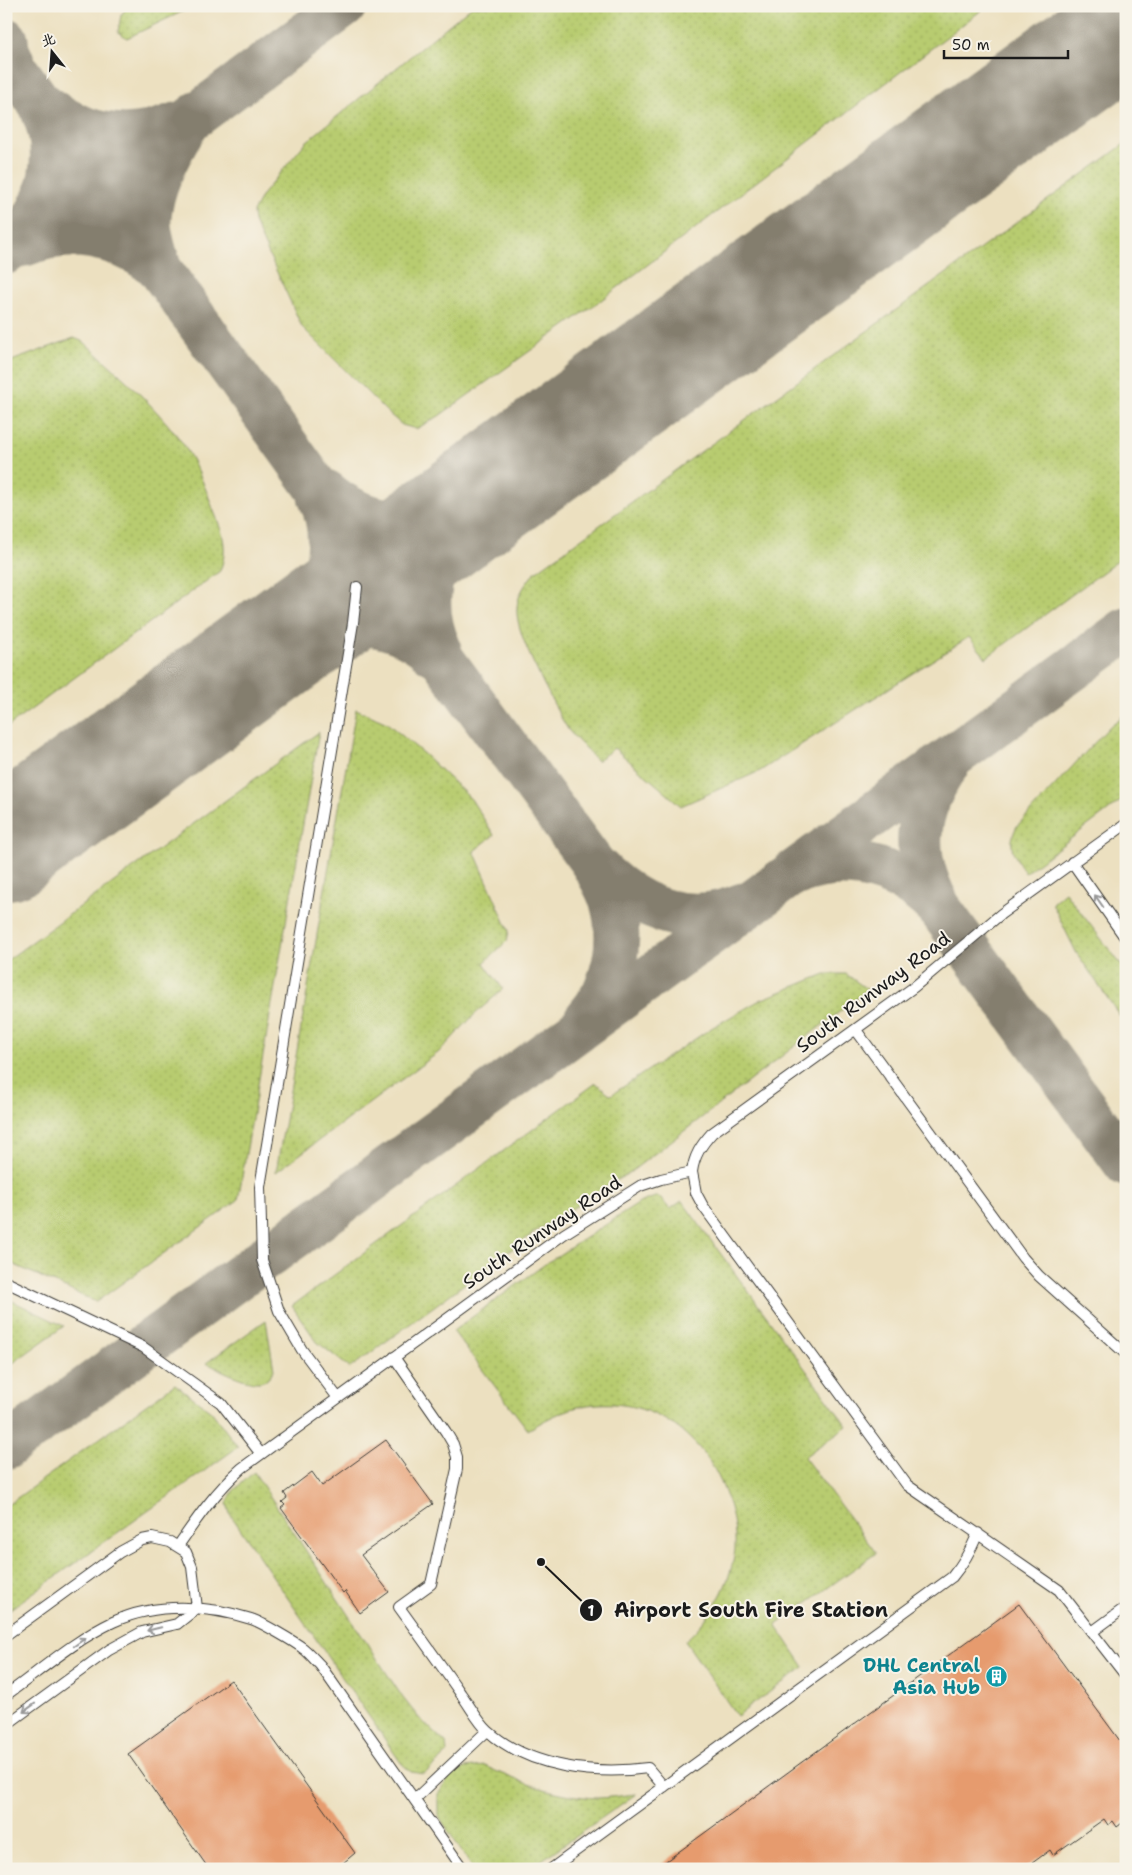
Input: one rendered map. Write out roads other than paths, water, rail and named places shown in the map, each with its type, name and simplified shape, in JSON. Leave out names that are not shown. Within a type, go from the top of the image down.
[{"type":"lane","points":[[338,1398],[302,1350],[279,1311],[262,1260],[260,1188],[353,623],[357,587]]},
{"type":"lane","name":"South Runway Road","points":[[178,1546],[209,1500],[225,1482],[261,1454],[537,1252],[640,1186],[692,1172],[693,1162],[698,1151],[712,1133],[856,1030],[935,971],[1001,914],[1126,824]]},
{"type":"lane","points":[[1072,862],[1126,939]]},
{"type":"lane","points":[[856,1030],[1023,1258],[1039,1276],[1126,1354]]},
{"type":"lane","points":[[692,1172],[696,1194],[703,1206],[907,1485],[1059,1590],[1126,1676]]},
{"type":"lane","points":[[6,1282],[143,1347],[220,1403],[261,1454]]},
{"type":"lane","points":[[394,1358],[446,1432],[453,1444],[457,1463],[455,1482],[431,1584],[399,1607],[487,1731],[508,1746],[529,1756],[562,1765],[596,1769],[629,1770],[648,1768],[664,1787]]},
{"type":"lane","points":[[551,1869],[952,1578],[972,1550],[978,1534]]},
{"type":"lane","points":[[6,1635],[131,1545],[152,1538],[170,1542],[186,1552],[192,1567],[197,1608]]},
{"type":"lane","points":[[1092,1632],[1126,1607]]},
{"type":"lane","points":[[6,1695],[84,1639],[114,1622],[155,1608],[212,1609],[253,1620],[304,1649],[320,1665],[463,1869]]},
{"type":"lane","points":[[6,1725],[109,1650],[142,1632],[177,1624],[197,1608]]},
{"type":"lane","points":[[415,1799],[487,1731]]},
{"type":"place","name":"Airport South Fire Station","points":[[541,1562]]},
{"type":"place","name":"DHL Central Asia Hub","points":[[996,1676]]}]
